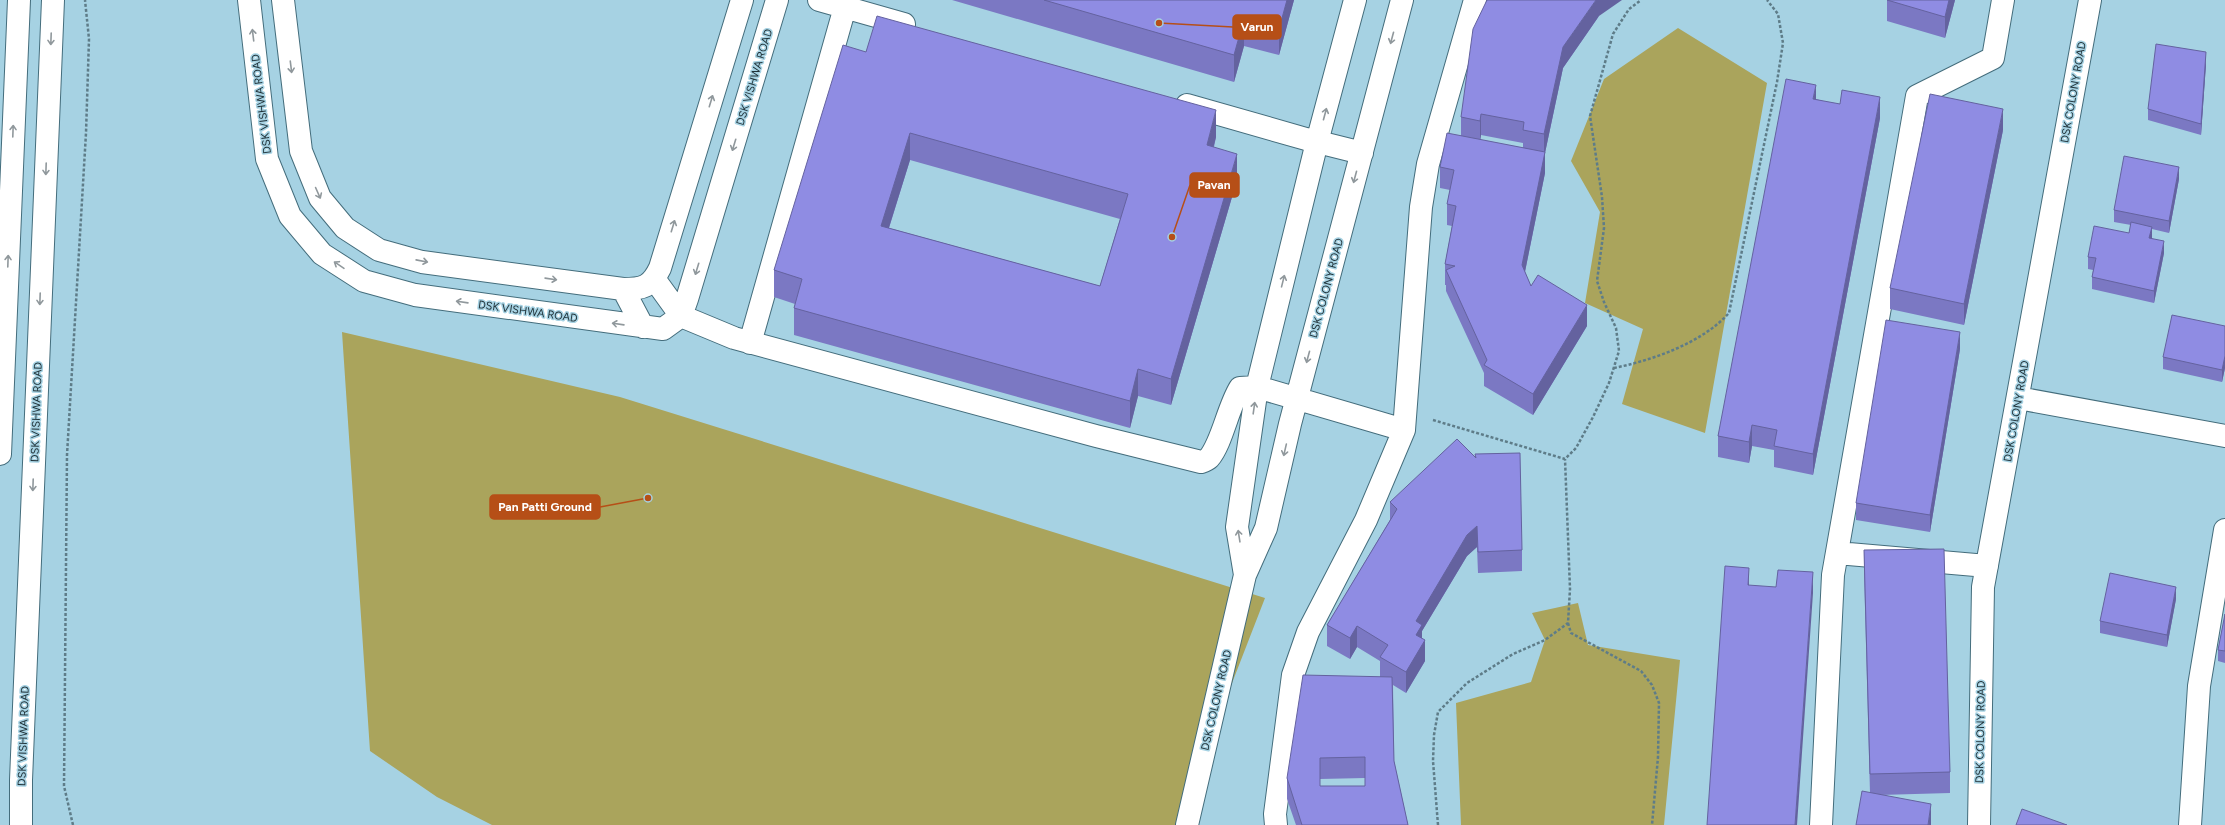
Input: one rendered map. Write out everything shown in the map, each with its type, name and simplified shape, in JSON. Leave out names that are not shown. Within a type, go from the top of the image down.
[{"type":"street","points":[[0,454],[19,0]]},
{"type":"street","name":"DSK VISHWA ROAD","points":[[21,825],[35,433],[53,0]]},
{"type":"street","name":"DSK VISHWA ROAD","points":[[249,0],[267,159],[290,216],[322,254],[364,282],[415,295],[664,329],[681,316],[688,299],[778,0]]},
{"type":"street","points":[[283,0],[301,151],[320,198],[345,228],[379,250],[422,262],[623,289],[634,289],[648,286],[655,280],[660,268],[742,0]]},
{"type":"street","points":[[819,0],[846,4],[922,29]]},
{"type":"street","name":"DSK COLONY ROAD","points":[[1245,575],[1237,527],[1257,387],[1317,142],[1355,0]]},
{"type":"street","name":"DSK COLONY ROAD","points":[[1187,825],[1245,575],[1266,528],[1297,398],[1402,0]]},
{"type":"street","points":[[1276,825],[1275,814],[1293,675],[1308,632],[1366,520],[1405,421],[1420,207],[1428,164],[1474,0]]},
{"type":"street","points":[[1822,825],[1833,575],[1917,96],[1993,58],[2003,0]]},
{"type":"street","name":"DSK COLONY ROAD","points":[[1979,825],[1983,587],[2090,0]]},
{"type":"street","points":[[750,343],[846,4]]},
{"type":"street","points":[[1168,100],[1317,142],[1362,152]]},
{"type":"street","points":[[655,280],[681,316],[750,343],[1096,436],[1201,462],[1208,459],[1213,451],[1231,405],[1240,388],[1257,387],[1297,398],[1405,421]]},
{"type":"street","points":[[623,289],[643,327]]},
{"type":"street","points":[[2018,398],[2225,436]]},
{"type":"street","points":[[1,430],[35,433]]},
{"type":"street","points":[[2190,825],[2199,686],[2225,530]]},
{"type":"street","points":[[1837,553],[1987,566]]},
{"type":"path","points":[[73,825],[64,786],[67,455],[86,133],[89,39],[85,0]]},
{"type":"path","points":[[1641,0],[1629,9],[1613,34],[1590,116],[1604,221],[1597,281],[1604,302],[1616,328],[1619,351],[1609,383],[1576,448],[1565,459],[1570,589],[1568,623],[1571,633],[1640,671],[1652,685],[1658,703],[1658,758],[1652,825]]},
{"type":"path","points":[[1614,368],[1643,362],[1672,350],[1710,329],[1729,313],[1773,104],[1783,43],[1778,14],[1767,0]]},
{"type":"path","points":[[1405,421],[1565,459]]},
{"type":"path","points":[[1438,825],[1433,761],[1434,736],[1438,712],[1467,683],[1513,654],[1545,640],[1568,623]]},
{"type":"shaded area","points":[[1678,28],[1767,83],[1705,433],[1622,404],[1643,329],[1585,303],[1600,212],[1571,161],[1604,79]]},
{"type":"shaded area","points":[[342,332],[620,397],[1265,598],[1177,825],[492,825],[437,797],[370,751]]},
{"type":"shaded area","points":[[1578,603],[1588,645],[1680,660],[1664,825],[1461,825],[1456,703],[1531,682],[1545,640],[1532,613]]},
{"type":"building","points":[[1044,0],[1287,0],[1279,29],[1244,19],[1234,55]]},
{"type":"building","points":[[1487,0],[1596,0],[1563,47],[1544,134],[1523,130],[1524,122],[1481,114],[1480,121],[1461,117],[1473,29]]},
{"type":"building","points":[[1887,0],[1949,0],[1945,17]]},
{"type":"building","points":[[877,16],[1216,110],[1207,145],[1237,154],[1171,379],[1138,369],[1130,401],[794,308],[802,279],[774,270],[843,45],[866,52]],"holes":[[[910,133],[1128,194],[1100,286],[881,226]]]},
{"type":"building","points":[[2156,44],[2206,52],[2201,124],[2148,109]]},
{"type":"building","points":[[1786,79],[1816,85],[1813,99],[1840,104],[1842,90],[1880,97],[1813,454],[1774,446],[1777,430],[1752,425],[1749,442],[1718,436]]},
{"type":"building","points":[[1930,94],[2003,109],[1964,304],[1890,288]]},
{"type":"building","points":[[1447,133],[1545,152],[1522,265],[1531,286],[1538,275],[1587,305],[1533,394],[1484,365],[1487,360],[1446,270],[1455,266],[1445,264],[1456,206],[1447,204],[1454,170],[1440,167]]},
{"type":"building","points":[[2124,156],[2179,167],[2169,221],[2114,210]]},
{"type":"building","points":[[2131,222],[2152,227],[2149,238],[2164,241],[2154,291],[2092,277],[2096,258],[2088,257],[2094,226],[2129,233]]},
{"type":"building","points":[[2172,315],[2225,326],[2225,356],[2222,370],[2163,357]]},
{"type":"building","points":[[1886,320],[1960,332],[1930,515],[1856,503]]},
{"type":"building","points":[[1457,439],[1476,458],[1475,454],[1520,453],[1522,550],[1478,552],[1477,526],[1467,535],[1416,621],[1422,625],[1416,635],[1425,640],[1406,672],[1380,657],[1388,645],[1357,626],[1350,638],[1327,625],[1397,509],[1390,502]]},
{"type":"building","points":[[1944,549],[1950,772],[1870,774],[1864,550]]},
{"type":"building","points":[[1725,566],[1749,568],[1748,585],[1776,587],[1778,570],[1813,572],[1795,825],[1707,825]]},
{"type":"building","points":[[2110,573],[2176,587],[2167,635],[2100,621]]},
{"type":"building","points":[[2225,614],[2225,651],[2218,650]]},
{"type":"building","points":[[1303,675],[1392,677],[1394,761],[1408,825],[1302,825],[1287,778]],"holes":[[[1365,757],[1365,786],[1320,786],[1320,758]]]},
{"type":"building","points":[[1862,791],[1931,804],[1928,825],[1856,825]]},
{"type":"building","points":[[2022,809],[2067,825],[2016,825]]},
{"type":"place","name":"Varun","points":[[1159,23]]},
{"type":"place","name":"Pavan","points":[[1172,237]]},
{"type":"place","name":"Pan Patti Ground","points":[[648,498]]}]
